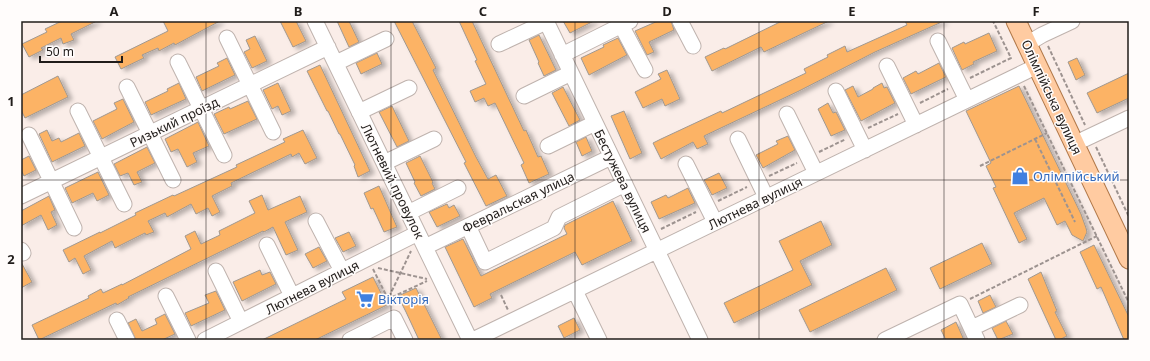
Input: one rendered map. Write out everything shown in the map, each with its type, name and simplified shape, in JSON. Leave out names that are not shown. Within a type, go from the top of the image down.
[{"type":"main road","name":"Олімпійська вулиця","points":[[1016,21],[1037,66],[1082,140],[1129,259]]},
{"type":"street","name":"Лютневий провулок","points":[[315,21],[408,212],[419,242],[470,340]]},
{"type":"street","points":[[499,44],[546,21]]},
{"type":"street","name":"Бестужева вулиця","points":[[546,21],[700,340]]},
{"type":"street","points":[[680,21],[693,46]]},
{"type":"street","points":[[1027,44],[1072,21]]},
{"type":"street","points":[[562,55],[626,23],[645,70]]},
{"type":"street","points":[[227,38],[273,132]]},
{"type":"street","points":[[336,63],[386,39]]},
{"type":"street","points":[[938,41],[967,100]]},
{"type":"street","name":"Ризький проїзд","points":[[21,196],[328,47]]},
{"type":"street","points":[[178,62],[224,155]]},
{"type":"street","points":[[887,66],[916,125]]},
{"type":"street","name":"Лютнева вулиця","points":[[473,340],[1037,66]]},
{"type":"street","points":[[524,96],[571,73]]},
{"type":"street","points":[[127,87],[173,180]]},
{"type":"street","points":[[359,112],[409,88]]},
{"type":"street","points":[[836,91],[864,150]]},
{"type":"street","points":[[78,110],[124,204]]},
{"type":"street","points":[[787,114],[816,173]]},
{"type":"street","points":[[1082,140],[1129,118]]},
{"type":"street","points":[[548,146],[595,123]]},
{"type":"street","points":[[29,135],[74,228]]},
{"type":"street","points":[[738,138],[766,197]]},
{"type":"street","points":[[384,163],[434,139]]},
{"type":"street","name":"Февральская улица","points":[[419,242],[468,226],[611,157]]},
{"type":"street","points":[[686,164],[715,222]]},
{"type":"street","points":[[468,226],[485,262],[554,228],[559,217],[625,184]]},
{"type":"street","points":[[408,212],[458,188]]},
{"type":"street","points":[[316,221],[342,272]]},
{"type":"street","name":"Лютнева вулиця","points":[[205,340],[342,272],[419,242]]},
{"type":"street","points":[[267,245],[292,296]]},
{"type":"street","points":[[216,271],[241,322]]},
{"type":"street","points":[[575,291],[599,340]]},
{"type":"street","points":[[166,296],[188,340]]},
{"type":"street","points":[[885,340],[960,304],[974,334],[1020,305]]},
{"type":"street","points":[[350,340],[394,318],[405,340]]},
{"type":"street","points":[[117,320],[127,340]]},
{"type":"path","points":[[649,235],[1011,58],[993,21]]},
{"type":"path","points":[[1048,46],[1082,140],[1129,216]]},
{"type":"path","points":[[1025,87],[1129,303]]},
{"type":"path","points":[[980,166],[1047,133]]},
{"type":"path","points":[[1035,139],[1075,222]]},
{"type":"path","points":[[960,304],[1097,236]]},
{"type":"path","points":[[388,299],[400,273],[419,242]]},
{"type":"path","points":[[371,266],[430,280],[388,299],[371,266]]},
{"type":"building","points":[[62,21],[97,21],[71,34],[74,40],[63,44],[61,38],[41,48],[43,50],[29,57],[22,44],[47,32],[45,29]]},
{"type":"building","points":[[163,21],[220,21],[175,45],[174,43],[159,51],[158,48],[142,55],[144,58],[121,69],[115,57],[168,31]]},
{"type":"building","points":[[280,21],[296,21],[306,41],[293,47]]},
{"type":"building","points":[[337,21],[349,21],[359,42],[349,47]]},
{"type":"building","points":[[394,21],[412,21],[436,68],[433,70],[476,157],[488,179],[496,175],[507,196],[486,206],[464,163],[466,162]]},
{"type":"building","points":[[459,21],[472,21],[524,131],[526,130],[538,157],[541,156],[549,174],[529,183],[521,165],[524,163],[495,103],[488,106],[484,98],[475,102],[470,91],[486,84]]},
{"type":"building","points":[[563,21],[594,21],[570,33]]},
{"type":"building","points":[[658,21],[671,21],[674,30],[649,42],[654,52],[647,55],[635,31]]},
{"type":"building","points":[[782,21],[829,21],[764,52],[761,47],[712,71],[705,57],[724,48],[725,49]]},
{"type":"building","points":[[905,21],[944,21],[875,52],[799,91],[704,136],[708,144],[697,149],[693,142],[661,159],[653,143],[721,111],[722,113],[806,73],[804,69],[828,57],[827,55],[845,46],[847,52],[907,25]]},
{"type":"building","points":[[989,33],[997,51],[973,62],[974,64],[962,70],[952,48]]},
{"type":"building","points":[[539,35],[556,70],[544,76],[529,40]]},
{"type":"building","points":[[255,36],[267,61],[252,68],[244,52],[250,49],[246,40]]},
{"type":"building","points":[[618,38],[627,55],[589,75],[581,58],[604,47],[603,45]]},
{"type":"building","points":[[377,53],[382,64],[361,74],[356,63]]},
{"type":"building","points":[[227,58],[235,75],[202,91],[196,77],[219,66],[217,63]]},
{"type":"building","points":[[1077,58],[1085,75],[1076,80],[1068,62]]},
{"type":"building","points":[[939,63],[946,77],[911,94],[903,78],[916,71],[918,74]]},
{"type":"building","points":[[320,65],[370,171],[358,177],[354,166],[355,165],[307,71]]},
{"type":"building","points":[[667,70],[680,99],[665,106],[662,99],[643,108],[635,92],[661,79],[658,74]]},
{"type":"building","points":[[1129,73],[1129,98],[1097,113],[1087,93]]},
{"type":"building","points":[[58,76],[68,97],[25,118],[21,110],[21,95]]},
{"type":"building","points":[[179,83],[186,99],[151,115],[145,102],[168,91],[167,89]]},
{"type":"building","points":[[278,83],[291,111],[282,115],[278,106],[272,109],[263,90]]},
{"type":"building","points":[[882,83],[884,88],[887,87],[895,103],[861,121],[845,90],[853,86],[858,97]]},
{"type":"building","name":"Олімпійський","points":[[1019,86],[1081,214],[1087,232],[1083,241],[1072,235],[1065,221],[1057,225],[1044,198],[1014,213],[1027,239],[1019,243],[993,188],[996,187],[986,166],[991,163],[966,111]]},
{"type":"building","points":[[563,87],[580,120],[569,126],[552,93]]},
{"type":"building","points":[[123,99],[134,122],[102,139],[93,121],[117,109],[114,103]]},
{"type":"building","points":[[248,101],[257,119],[224,134],[214,114]]},
{"type":"building","points":[[828,103],[833,113],[836,112],[845,130],[831,136],[818,109]]},
{"type":"building","points":[[392,106],[409,141],[397,147],[379,112]]},
{"type":"building","points":[[624,111],[642,153],[630,159],[611,116]]},
{"type":"building","points":[[198,122],[209,146],[193,153],[197,162],[187,167],[178,149],[171,152],[165,139]]},
{"type":"building","points":[[47,130],[52,141],[59,138],[61,142],[79,133],[85,146],[52,162],[39,134]]},
{"type":"building","points":[[303,130],[317,158],[305,164],[299,153],[292,157],[291,154],[231,183],[232,186],[212,196],[220,212],[212,216],[208,208],[196,214],[191,204],[167,217],[165,213],[148,221],[154,232],[146,235],[145,233],[115,248],[112,241],[84,256],[91,270],[83,274],[75,258],[69,262],[63,250],[136,215],[135,213],[237,167],[236,165],[285,142],[283,139]]},
{"type":"building","points":[[788,136],[795,150],[763,168],[756,155],[778,144],[776,141]]},
{"type":"building","points":[[586,137],[592,151],[582,156],[576,142]]},
{"type":"building","points":[[147,147],[155,163],[137,172],[142,182],[134,185],[128,173],[120,176],[114,164]]},
{"type":"building","points":[[29,156],[36,170],[24,176],[21,170],[21,160]]},
{"type":"building","points":[[420,156],[435,189],[421,196],[406,163]]},
{"type":"building","points":[[98,172],[109,195],[97,201],[93,193],[72,203],[65,188]]},
{"type":"building","points":[[719,173],[727,188],[712,195],[704,180]]},
{"type":"building","points":[[379,186],[397,227],[384,232],[364,193]]},
{"type":"building","points":[[688,188],[695,203],[659,219],[651,202],[666,195],[668,198]]},
{"type":"building","points":[[262,195],[268,210],[300,196],[307,212],[285,222],[298,250],[286,255],[273,227],[128,297],[129,298],[117,305],[116,303],[39,340],[32,325],[89,298],[88,296],[101,289],[103,293],[122,285],[191,249],[185,236],[195,231],[201,244],[220,235],[219,231],[255,213],[249,201]]},
{"type":"building","points":[[49,196],[55,210],[51,212],[57,225],[48,230],[41,215],[21,226],[21,211]]},
{"type":"building","points":[[613,201],[632,241],[582,265],[575,252],[490,294],[492,298],[474,307],[445,247],[463,239],[481,276],[567,234],[564,228],[565,225]]},
{"type":"building","points":[[447,204],[449,208],[454,205],[460,216],[437,227],[429,212]]},
{"type":"building","points":[[821,221],[832,245],[800,261],[812,285],[734,323],[724,303],[793,270],[779,241]]},
{"type":"building","points":[[349,232],[356,246],[343,252],[335,238]]},
{"type":"building","points":[[982,243],[992,264],[940,289],[930,268]]},
{"type":"building","points":[[1094,245],[1129,317],[1129,340],[1124,340],[1101,287],[1097,289],[1080,252]]},
{"type":"building","points":[[319,247],[327,261],[313,268],[305,254]]},
{"type":"building","points":[[21,262],[32,282],[21,288]]},
{"type":"building","points":[[886,268],[897,290],[810,332],[799,310]]},
{"type":"building","points":[[260,270],[262,275],[270,272],[276,284],[242,301],[233,282]]},
{"type":"building","points":[[1041,272],[1057,311],[1055,312],[1067,336],[1059,340],[1056,340],[1028,279]]},
{"type":"building","points":[[373,277],[387,305],[315,340],[262,340],[346,299],[342,292]]},
{"type":"building","points":[[416,288],[442,340],[419,340],[398,296]]},
{"type":"building","points":[[216,291],[225,310],[191,326],[185,313],[209,303],[205,295]]},
{"type":"building","points":[[990,295],[996,307],[983,313],[978,301]]},
{"type":"building","points":[[165,314],[175,334],[162,340],[136,340],[128,323],[136,319],[142,331],[157,324],[155,319]]},
{"type":"building","points":[[574,318],[580,330],[564,338],[558,326]]},
{"type":"building","points":[[1006,321],[1013,334],[998,340],[992,328]]},
{"type":"building","points":[[956,322],[964,340],[946,340],[941,330]]},
{"type":"place","name":"Олімпійський","points":[[1020,176]]},
{"type":"place","name":"Вікторія","points":[[365,299]]}]
